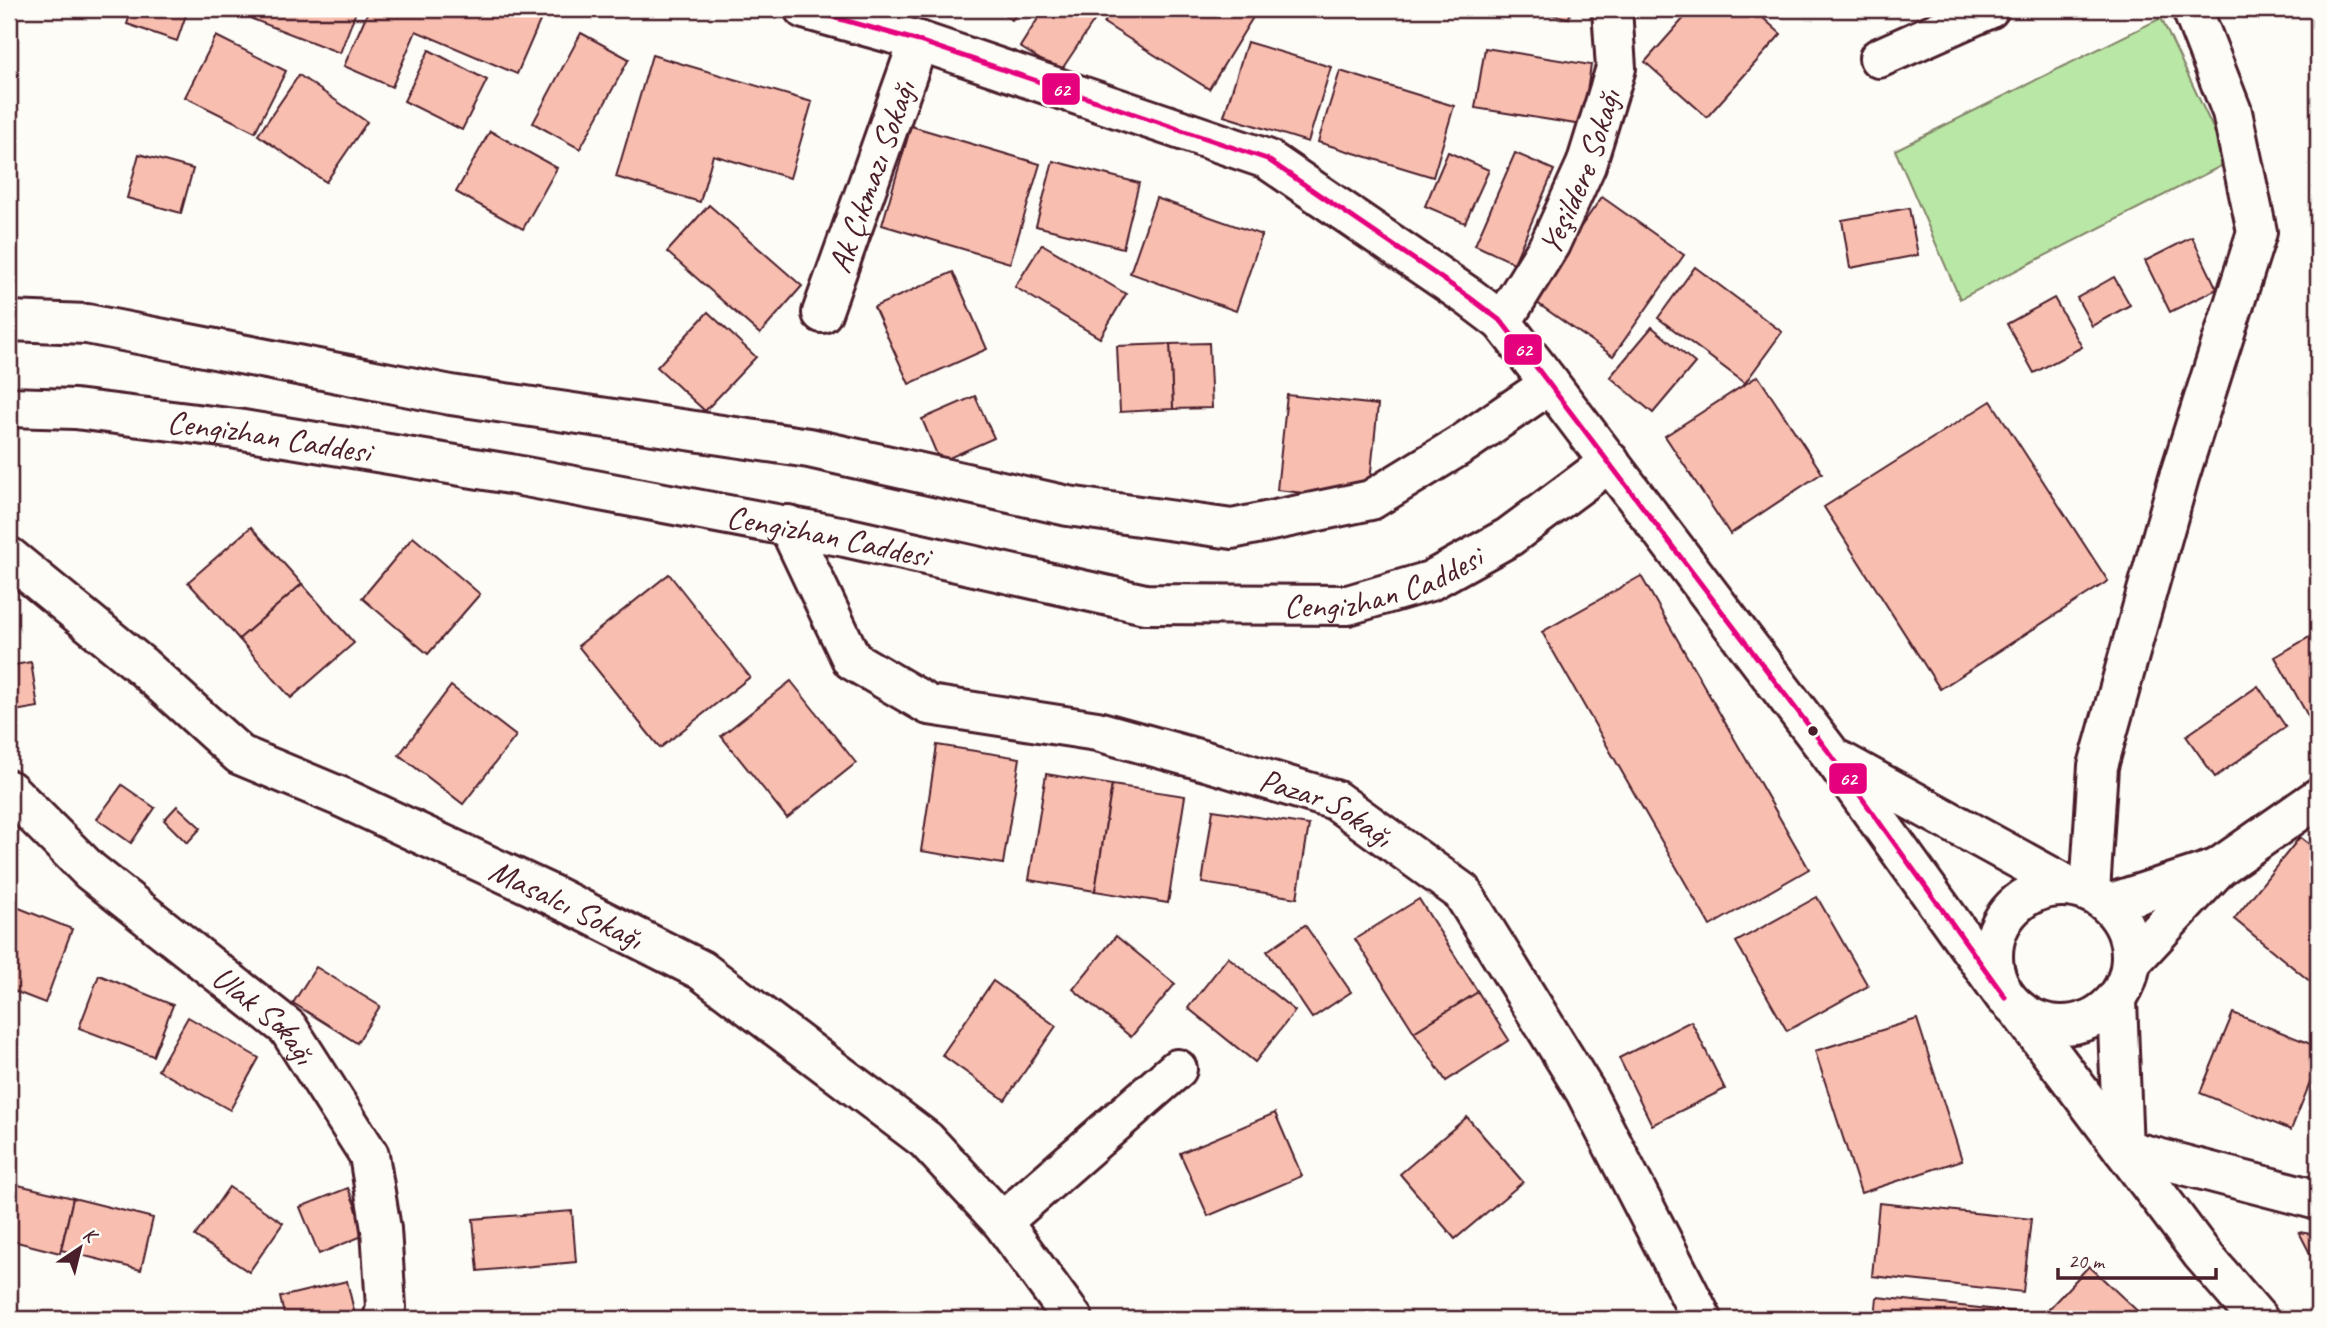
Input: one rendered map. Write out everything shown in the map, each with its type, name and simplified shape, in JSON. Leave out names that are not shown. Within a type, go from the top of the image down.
[{"type":"street","points":[[804,9],[919,41],[1267,159],[1502,321],[1830,755],[2013,1005],[2202,1254],[2258,1319]]},
{"type":"street","name":"Yeşildere Sokağı","points":[[1502,321],[1550,244],[1586,165],[1616,68],[1612,9]]},
{"type":"street","points":[[1879,58],[1989,9]]},
{"type":"street","points":[[2089,894],[2098,766],[2179,477],[2257,232],[2232,112],[2192,9]]},
{"type":"street","name":"Ak Çıkmazı Sokağı","points":[[822,313],[919,41]]},
{"type":"street","points":[[9,321],[87,324],[451,395],[809,448],[1068,506],[1232,529],[1371,500],[1464,443],[1550,384]]},
{"type":"street","name":"Cengizhan Caddesi","points":[[9,407],[75,409],[237,429],[510,474],[788,526],[1145,604],[1348,605],[1430,581],[1509,537],[1610,462]]},
{"type":"street","name":"Pazar Sokağı","points":[[788,526],[852,660],[929,705],[1097,731],[1335,800],[1462,892],[1585,1091],[1702,1319]]},
{"type":"street","name":"Masalcı Sokağı","points":[[9,557],[142,666],[240,755],[341,797],[453,849],[701,970],[926,1140],[1002,1222],[1073,1319]]},
{"type":"street","points":[[1830,755],[2089,894],[2122,920],[2130,940],[2132,961]]},
{"type":"street","name":"Ulak Sokağı","points":[[9,790],[90,871],[288,1028],[369,1155],[381,1229],[386,1307],[383,1319]]},
{"type":"street","points":[[2123,1149],[2117,1001],[2132,961],[2218,868],[2318,798]]},
{"type":"street","points":[[2117,1001],[2101,1015],[2081,1023],[2060,1026],[2039,1023],[2013,1005],[1995,977],[1992,954],[1997,932],[2008,912],[2025,897],[2046,888],[2089,894],[2218,868]]},
{"type":"street","points":[[1002,1222],[1177,1069]]},
{"type":"street","points":[[2123,1149],[2318,1200]]},
{"type":"green space","points":[[2161,18],[2229,162],[1960,299],[1895,150]]},
{"type":"building","points":[[132,9],[188,9],[177,41],[127,24]]},
{"type":"building","points":[[256,9],[357,9],[340,53],[252,19]]},
{"type":"building","points":[[369,9],[532,9],[543,14],[517,74],[416,31],[392,87],[344,66]]},
{"type":"building","points":[[995,9],[1020,9],[1012,20]]},
{"type":"building","points":[[1044,9],[1102,9],[1060,72],[1020,47]]},
{"type":"building","points":[[1113,9],[1258,9],[1209,89],[1104,23]]},
{"type":"building","points":[[1522,9],[1571,9],[1569,18]]},
{"type":"building","points":[[1692,9],[1753,9],[1781,34],[1707,117],[1645,62]]},
{"type":"building","points":[[581,33],[629,59],[580,149],[533,123]]},
{"type":"building","points":[[216,36],[286,71],[255,132],[185,97]]},
{"type":"building","points":[[1247,42],[1331,67],[1308,142],[1224,116]]},
{"type":"building","points":[[1485,48],[1591,65],[1582,125],[1475,108]]},
{"type":"building","points":[[429,50],[487,80],[462,130],[404,101]]},
{"type":"building","points":[[652,55],[812,102],[790,178],[713,155],[700,202],[616,177]]},
{"type":"building","points":[[1340,71],[1454,106],[1433,177],[1318,142]]},
{"type":"building","points":[[299,75],[367,122],[326,182],[258,135]]},
{"type":"building","points":[[911,126],[1040,164],[1010,263],[882,225]]},
{"type":"building","points":[[490,131],[557,168],[523,229],[456,192]]},
{"type":"building","points":[[1448,152],[1489,170],[1465,223],[1425,206]]},
{"type":"building","points":[[1515,153],[1554,170],[1514,263],[1475,245]]},
{"type":"building","points":[[139,154],[193,169],[181,213],[127,198]]},
{"type":"building","points":[[1053,161],[1139,183],[1123,248],[1036,226]]},
{"type":"building","points":[[1602,197],[1684,255],[1613,356],[1530,298]]},
{"type":"building","points":[[1156,198],[1262,235],[1236,311],[1130,273]]},
{"type":"building","points":[[709,205],[802,286],[760,334],[667,252]]},
{"type":"building","points":[[1909,208],[1918,255],[1850,268],[1842,220]]},
{"type":"building","points":[[2192,237],[2217,289],[2170,312],[2145,261]]},
{"type":"building","points":[[1042,244],[1126,294],[1100,338],[1015,287]]},
{"type":"building","points":[[1695,267],[1782,332],[1745,383],[1658,318]]},
{"type":"building","points":[[953,272],[987,349],[909,384],[874,307]]},
{"type":"building","points":[[2114,277],[2130,305],[2092,326],[2077,298]]},
{"type":"building","points":[[2054,298],[2082,347],[2034,373],[2007,324]]},
{"type":"building","points":[[708,312],[756,357],[705,411],[657,367]]},
{"type":"building","points":[[1652,327],[1695,363],[1653,413],[1610,377]]},
{"type":"building","points":[[1209,343],[1212,408],[1173,409],[1170,344]]},
{"type":"building","points":[[1170,344],[1173,409],[1120,412],[1117,346]]},
{"type":"building","points":[[1758,376],[1822,473],[1730,534],[1665,436]]},
{"type":"building","points":[[1287,395],[1378,405],[1368,500],[1277,490]]},
{"type":"building","points":[[975,396],[994,438],[940,462],[922,419]]},
{"type":"building","points":[[1991,401],[2108,581],[1940,689],[1824,507]]},
{"type":"building","points":[[251,527],[302,584],[239,639],[188,582]]},
{"type":"building","points":[[413,537],[480,594],[428,654],[362,598]]},
{"type":"building","points":[[669,574],[750,677],[660,748],[578,646]]},
{"type":"building","points":[[1641,576],[1809,869],[1710,926],[1542,632]]},
{"type":"building","points":[[302,584],[354,643],[291,698],[239,639]]},
{"type":"building","points":[[2318,632],[2318,734],[2275,657]]},
{"type":"building","points":[[31,662],[38,707],[9,712],[9,666]]},
{"type":"building","points":[[791,681],[856,763],[787,818],[721,736]]},
{"type":"building","points":[[451,686],[516,736],[463,804],[399,755]]},
{"type":"building","points":[[2258,686],[2286,727],[2215,777],[2186,736]]},
{"type":"building","points":[[937,745],[1020,758],[1003,864],[921,851]]},
{"type":"building","points":[[1046,774],[1112,785],[1095,891],[1029,880]]},
{"type":"building","points":[[122,785],[155,808],[131,843],[97,819]]},
{"type":"building","points":[[1112,785],[1185,796],[1168,903],[1095,891]]},
{"type":"building","points":[[177,806],[201,828],[187,843],[164,820]]},
{"type":"building","points":[[1213,810],[1309,825],[1297,898],[1202,883]]},
{"type":"building","points":[[2300,837],[2318,851],[2318,988],[2234,919]]},
{"type":"building","points":[[1817,897],[1868,986],[1787,1031],[1736,942]]},
{"type":"building","points":[[1419,899],[1478,992],[1414,1032],[1355,939]]},
{"type":"building","points":[[9,904],[72,929],[45,1003],[9,989]]},
{"type":"building","points":[[1305,925],[1351,992],[1312,1018],[1267,951]]},
{"type":"building","points":[[1116,936],[1175,984],[1131,1037],[1073,989]]},
{"type":"building","points":[[1228,957],[1295,1011],[1255,1062],[1188,1008]]},
{"type":"building","points":[[316,967],[380,1006],[357,1043],[293,1003]]},
{"type":"building","points":[[99,975],[173,1005],[153,1056],[79,1028]]},
{"type":"building","points":[[993,981],[1056,1026],[1005,1100],[942,1055]]},
{"type":"building","points":[[1478,992],[1509,1040],[1446,1081],[1414,1032]]},
{"type":"building","points":[[2233,1013],[2318,1047],[2318,1063],[2291,1130],[2200,1093]]},
{"type":"building","points":[[188,1017],[259,1058],[230,1110],[158,1070]]},
{"type":"building","points":[[1917,1019],[1962,1160],[1861,1193],[1815,1051]]},
{"type":"building","points":[[1691,1021],[1725,1089],[1652,1125],[1619,1058]]},
{"type":"building","points":[[1275,1113],[1302,1176],[1208,1216],[1180,1153]]},
{"type":"building","points":[[1467,1117],[1523,1182],[1455,1239],[1400,1174]]},
{"type":"building","points":[[9,1183],[14,1184],[9,1208]]},
{"type":"building","points":[[14,1184],[73,1198],[60,1253],[9,1240],[9,1208]]},
{"type":"building","points":[[229,1187],[283,1223],[249,1272],[195,1236]]},
{"type":"building","points":[[348,1188],[367,1234],[319,1254],[300,1207]]},
{"type":"building","points":[[73,1198],[153,1218],[141,1270],[61,1250]]},
{"type":"building","points":[[1879,1203],[2031,1219],[2023,1292],[1872,1276]]},
{"type":"building","points":[[572,1211],[576,1262],[478,1271],[473,1219]]},
{"type":"building","points":[[2299,1232],[2318,1235],[2318,1269]]},
{"type":"building","points":[[2089,1266],[2146,1319],[2052,1319],[2045,1313]]},
{"type":"building","points":[[347,1281],[356,1319],[285,1319],[280,1297]]},
{"type":"building","points":[[1877,1297],[2035,1314],[2035,1319],[1875,1319]]},
{"type":"transit line","name":"62","points":[[804,9],[919,41],[1267,159],[1502,322],[1831,755],[2005,997]]}]
